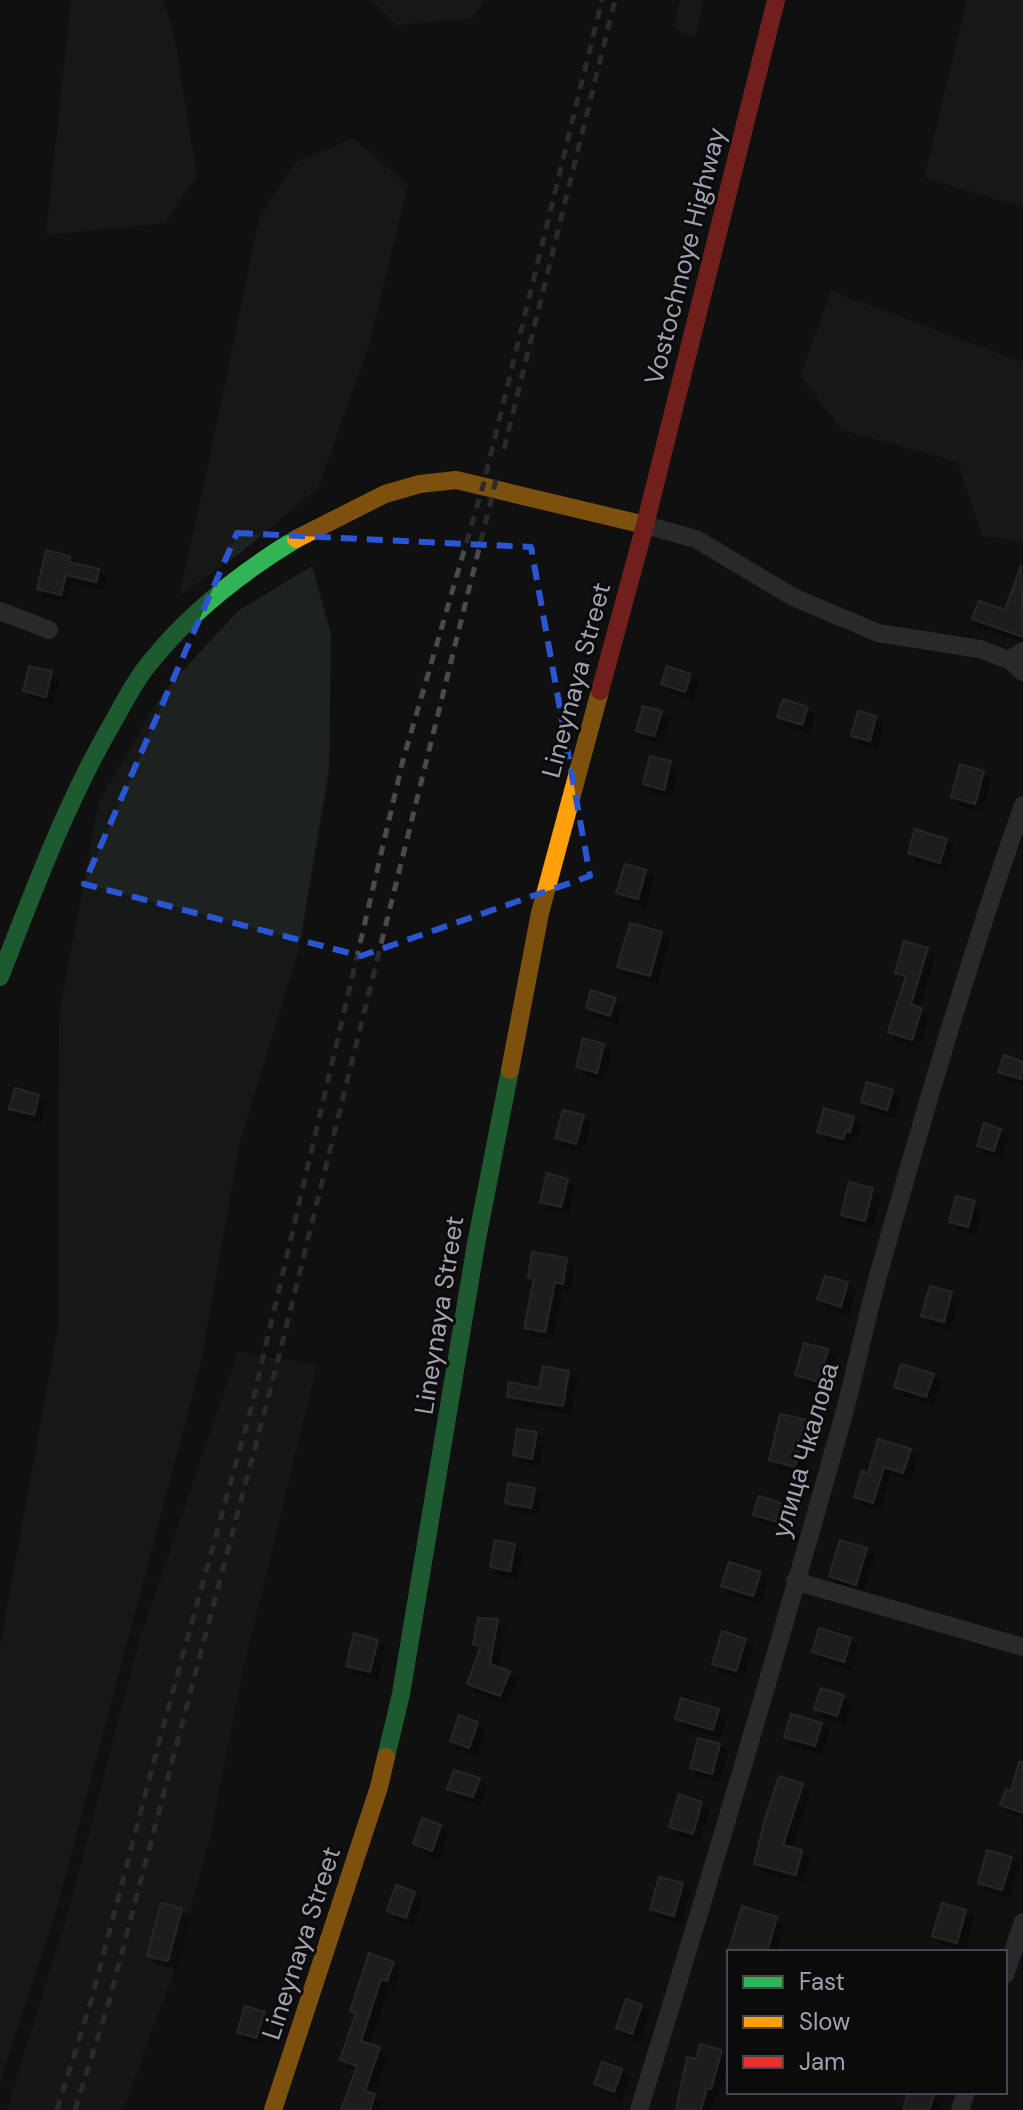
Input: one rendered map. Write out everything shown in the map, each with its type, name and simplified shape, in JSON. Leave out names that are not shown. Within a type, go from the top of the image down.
[{"type":"main road","name":"Vostochnoye Highway","points":[[645,525],[776,0]]},
{"type":"main road","points":[[0,977],[58,830],[102,740],[146,667],[212,596],[275,550],[369,501],[395,490],[434,480],[469,483],[645,525]]},
{"type":"main road","name":"Lineynaya Street","points":[[273,2110],[379,1787],[401,1694],[476,1244],[540,913],[645,525]]},
{"type":"street","points":[[645,525],[696,539],[793,597],[878,633],[980,649],[1018,661]]},
{"type":"street","points":[[0,611],[49,630]]},
{"type":"street","name":"улица Чкалова","points":[[639,2110],[728,1824],[841,1425],[879,1271],[988,904],[1023,805]]},
{"type":"street","points":[[795,1581],[1023,1647]]},
{"type":"street","points":[[1007,1969],[1023,1922]]},
{"type":"highlighted area","points":[[237,533],[531,547],[590,876],[361,956],[84,884]]},
{"type":"shaded area","points":[[71,0],[164,0],[174,35],[197,176],[165,223],[46,235]]},
{"type":"shaded area","points":[[371,0],[485,0],[471,19],[396,25]]},
{"type":"shaded area","points":[[680,0],[704,0],[695,37],[682,33],[674,26]]},
{"type":"shaded area","points":[[967,0],[1023,0],[1023,207],[924,178]]},
{"type":"shaded area","points":[[353,138],[408,185],[368,348],[318,488],[238,555],[179,596],[259,218],[295,163]]},
{"type":"shaded area","points":[[831,291],[1023,362],[1023,541],[982,536],[958,462],[842,430],[800,376]]},
{"type":"shaded area","points":[[312,566],[331,634],[329,770],[299,949],[240,1142],[200,1367],[57,1908],[0,2082],[0,1646],[58,1327],[59,1015],[99,801],[163,692],[238,611]]},
{"type":"shaded area","points":[[238,1352],[317,1365],[243,1669],[210,1837],[172,1976],[123,2110],[7,2110],[70,1906],[140,1638]]},
{"type":"building","points":[[46,550],[70,556],[69,562],[99,569],[96,582],[66,575],[61,595],[37,589]]},
{"type":"building","points":[[1021,565],[1023,637],[972,619],[979,601],[1005,610]]},
{"type":"building","points":[[29,666],[52,671],[46,697],[23,691]]},
{"type":"building","points":[[667,666],[691,674],[685,692],[661,684]]},
{"type":"building","points":[[783,699],[808,707],[802,725],[777,717]]},
{"type":"building","points":[[643,706],[662,711],[654,736],[636,731]]},
{"type":"building","points":[[858,711],[876,716],[870,741],[851,736]]},
{"type":"building","points":[[650,756],[671,761],[664,790],[643,784]]},
{"type":"building","points":[[960,764],[984,771],[975,804],[951,797]]},
{"type":"building","points":[[915,829],[947,839],[940,863],[908,853]]},
{"type":"building","points":[[625,864],[646,870],[638,899],[616,893]]},
{"type":"building","points":[[630,923],[662,932],[650,976],[617,967]]},
{"type":"building","points":[[904,941],[928,948],[911,1004],[922,1008],[912,1040],[888,1032],[906,976],[895,973]]},
{"type":"building","points":[[591,990],[616,998],[610,1016],[586,1008]]},
{"type":"building","points":[[583,1038],[604,1044],[597,1073],[576,1067]]},
{"type":"building","points":[[1004,1055],[1023,1062],[1021,1079],[998,1072]]},
{"type":"building","points":[[867,1082],[893,1090],[887,1110],[861,1102]]},
{"type":"building","points":[[15,1088],[39,1095],[34,1115],[9,1109]]},
{"type":"building","points":[[824,1108],[854,1117],[850,1132],[846,1131],[843,1139],[817,1132]]},
{"type":"building","points":[[563,1110],[584,1115],[576,1144],[555,1138]]},
{"type":"building","points":[[984,1123],[1001,1129],[994,1151],[977,1146]]},
{"type":"building","points":[[547,1173],[568,1179],[561,1207],[540,1202]]},
{"type":"building","points":[[849,1182],[873,1188],[865,1221],[841,1215]]},
{"type":"building","points":[[956,1196],[975,1201],[968,1227],[949,1222]]},
{"type":"building","points":[[532,1252],[567,1258],[563,1284],[555,1282],[545,1332],[524,1328],[534,1279],[528,1278]]},
{"type":"building","points":[[825,1276],[848,1282],[841,1307],[817,1299]]},
{"type":"building","points":[[930,1286],[952,1292],[944,1322],[921,1316]]},
{"type":"building","points":[[804,1343],[828,1349],[819,1382],[795,1375]]},
{"type":"building","points":[[901,1364],[934,1374],[926,1397],[894,1387]]},
{"type":"building","points":[[543,1366],[569,1371],[563,1406],[507,1397],[509,1382],[539,1388]]},
{"type":"building","points":[[780,1414],[807,1420],[795,1467],[769,1460]]},
{"type":"building","points":[[517,1429],[537,1432],[532,1459],[513,1455]]},
{"type":"building","points":[[878,1439],[911,1449],[903,1473],[884,1467],[873,1503],[854,1497],[862,1471],[868,1473]]},
{"type":"building","points":[[508,1483],[535,1488],[531,1508],[505,1503]]},
{"type":"building","points":[[759,1496],[784,1504],[778,1522],[753,1515]]},
{"type":"building","points":[[495,1540],[515,1544],[510,1571],[490,1567]]},
{"type":"building","points":[[840,1540],[867,1548],[856,1585],[829,1576]]},
{"type":"building","points":[[729,1562],[761,1572],[753,1596],[721,1586]]},
{"type":"building","points":[[478,1618],[498,1619],[490,1664],[510,1671],[500,1696],[467,1684],[481,1646],[473,1644]]},
{"type":"building","points":[[819,1628],[851,1638],[844,1662],[812,1652]]},
{"type":"building","points":[[722,1631],[746,1639],[736,1671],[712,1664]]},
{"type":"building","points":[[354,1633],[378,1640],[370,1672],[346,1666]]},
{"type":"building","points":[[821,1688],[844,1695],[837,1716],[814,1709]]},
{"type":"building","points":[[681,1698],[719,1709],[713,1730],[675,1719]]},
{"type":"building","points":[[791,1714],[822,1723],[815,1746],[784,1737]]},
{"type":"building","points":[[459,1715],[478,1722],[469,1748],[450,1741]]},
{"type":"building","points":[[698,1738],[720,1744],[712,1774],[690,1768]]},
{"type":"building","points":[[1019,1762],[1023,1762],[1023,1813],[1000,1805],[1006,1789],[1011,1791]]},
{"type":"building","points":[[454,1770],[480,1778],[473,1797],[447,1789]]},
{"type":"building","points":[[779,1776],[803,1784],[783,1845],[802,1850],[796,1875],[754,1864]]},
{"type":"building","points":[[679,1794],[702,1802],[693,1834],[669,1827]]},
{"type":"building","points":[[422,1818],[441,1825],[432,1851],[413,1844]]},
{"type":"building","points":[[987,1850],[1012,1857],[1002,1890],[978,1883]]},
{"type":"building","points":[[659,1877],[683,1883],[674,1916],[650,1909]]},
{"type":"building","points":[[396,1885],[415,1892],[406,1918],[387,1911]]},
{"type":"building","points":[[161,1903],[182,1908],[168,1961],[147,1956]]},
{"type":"building","points":[[942,1903],[966,1910],[957,1943],[932,1936]]},
{"type":"building","points":[[742,1906],[777,1917],[768,1950],[729,1950]]},
{"type":"building","points":[[369,1953],[394,1962],[387,1981],[381,1979],[361,2041],[380,2047],[365,2091],[375,2094],[370,2110],[341,2110],[357,2066],[340,2060],[356,2013],[350,2011]]},
{"type":"building","points":[[626,1999],[642,2005],[632,2034],[616,2028]]},
{"type":"building","points":[[245,2006],[265,2012],[256,2038],[237,2032]]},
{"type":"building","points":[[700,2044],[722,2050],[711,2089],[707,2088],[701,2110],[676,2110],[687,2057],[696,2059]]},
{"type":"building","points":[[602,2062],[622,2069],[614,2092],[594,2084]]},
{"type":"building","points":[[907,2094],[934,2094],[929,2110],[903,2110]]},
{"type":"railway","points":[[57,2110],[92,1998],[251,1409],[403,760],[483,486],[602,0]]},
{"type":"railway","points":[[504,449],[615,0]]},
{"type":"railway","points":[[75,2110],[108,2005],[278,1360],[497,476]]},
{"type":"traffic: fast","points":[[0,977],[66,815],[138,678],[198,611],[235,580],[296,539]]},
{"type":"traffic: fast","points":[[386,1757],[401,1694],[476,1244],[510,1070]]},
{"type":"traffic: slow","points":[[296,539],[385,494],[420,484],[456,480],[645,525]]},
{"type":"traffic: slow","points":[[510,1070],[540,913],[600,691]]},
{"type":"traffic: slow","points":[[273,2110],[379,1787],[386,1757]]},
{"type":"traffic: jam","points":[[600,691],[645,525],[776,0]]}]
